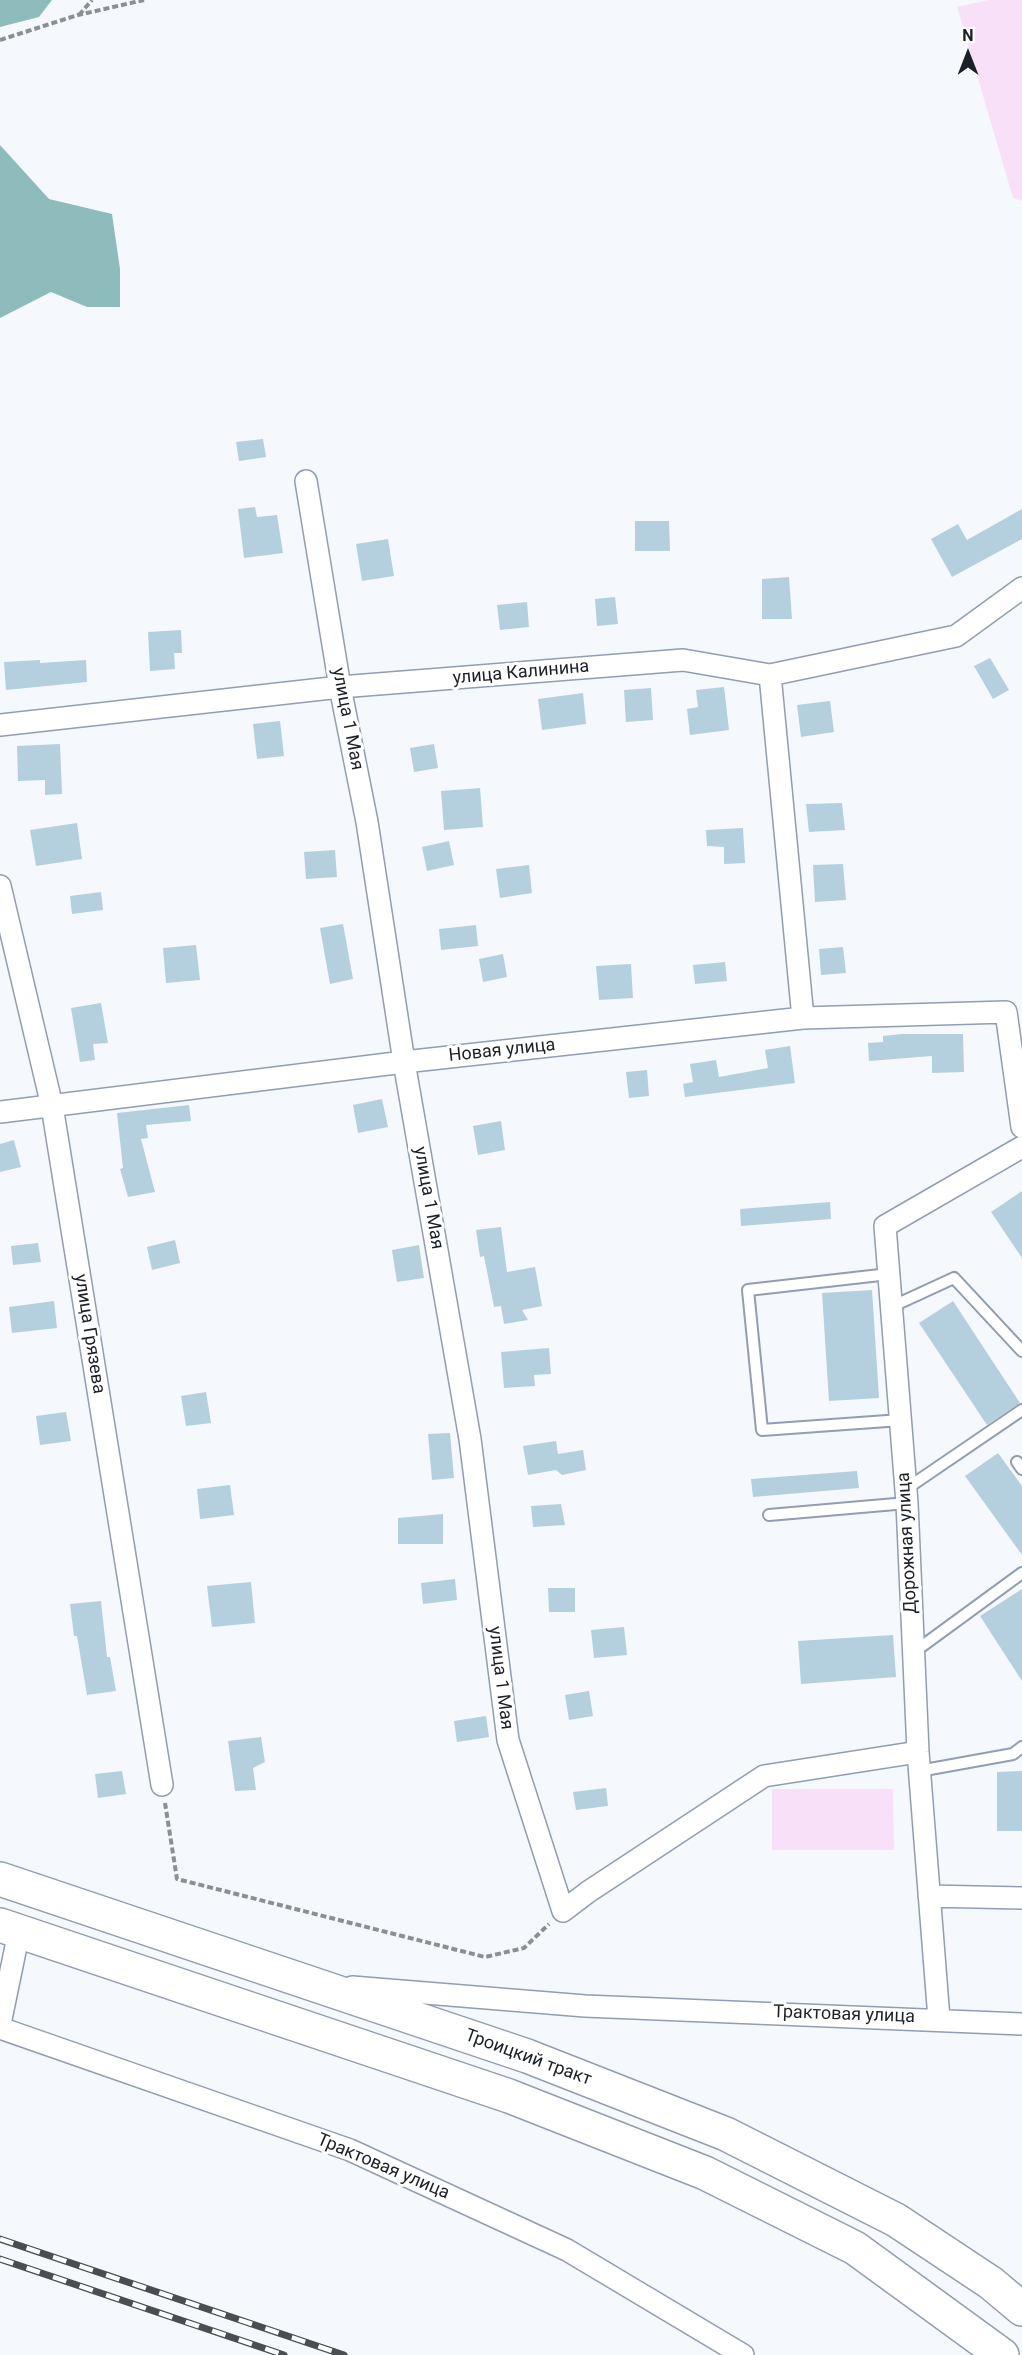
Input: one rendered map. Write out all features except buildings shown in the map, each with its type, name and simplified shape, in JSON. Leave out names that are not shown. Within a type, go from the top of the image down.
[{"type":"main road","name":"Троицкий тракт","points":[[0,1879],[527,2056],[726,2134],[896,2220],[991,2283],[1022,2309]]},
{"type":"main road","points":[[10,1928],[509,2096],[705,2173],[855,2248],[997,2351]]},
{"type":"street","name":"улица 1 Мая","points":[[306,481],[340,687],[367,822],[404,1062],[470,1439],[508,1740],[562,1911]]},
{"type":"street","name":"улица Калинина","points":[[0,725],[340,687],[682,660],[770,675],[956,636],[1022,588]]},
{"type":"street","points":[[770,675],[803,1018]]},
{"type":"street","name":"улица Грязева","points":[[0,886],[52,1106],[162,1785]]},
{"type":"street","name":"Новая улица","points":[[0,1112],[404,1062],[803,1018],[1006,1012],[1022,1127]]},
{"type":"street","name":"Дорожная улица","points":[[939,2019],[919,1762],[907,1496],[885,1226],[1022,1146]]},
{"type":"street","points":[[562,1911],[764,1776],[919,1762]]},
{"type":"street","points":[[929,1896],[1022,1898]]},
{"type":"street","points":[[0,2026],[10,1928]]},
{"type":"street","name":"Трактовая улица","points":[[307,1983],[585,2006],[1022,2024]]},
{"type":"street","name":"Трактовая улица","points":[[0,2026],[350,2150],[567,2250],[743,2355]]},
{"type":"lane","points":[[888,1275],[748,1290],[762,1430],[900,1420]]},
{"type":"lane","points":[[891,1307],[954,1278],[1022,1351]]},
{"type":"lane","points":[[769,1515],[907,1496],[1022,1410]]},
{"type":"lane","points":[[914,1652],[1022,1573]]},
{"type":"lane","points":[[919,1762],[1013,1755],[1022,1747]]},
{"type":"path","points":[[78,15],[92,0]]},
{"type":"path","points":[[0,40],[78,15],[144,0]]},
{"type":"path","points":[[162,1785],[177,1879],[485,1957],[524,1948],[562,1911]]},
{"type":"shaded area","points":[[988,0],[1022,0],[1022,201],[1013,198],[957,7]]},
{"type":"shaded area","points":[[772,1789],[893,1789],[894,1850],[772,1850]]},
{"type":"water","points":[[0,0],[52,0],[39,17],[0,27]]},
{"type":"water","points":[[0,145],[49,199],[112,214],[120,269],[120,307],[87,307],[51,292],[0,318]]},
{"type":"railway","points":[[0,2239],[344,2355]]},
{"type":"railway","points":[[0,2259],[284,2355]]}]
